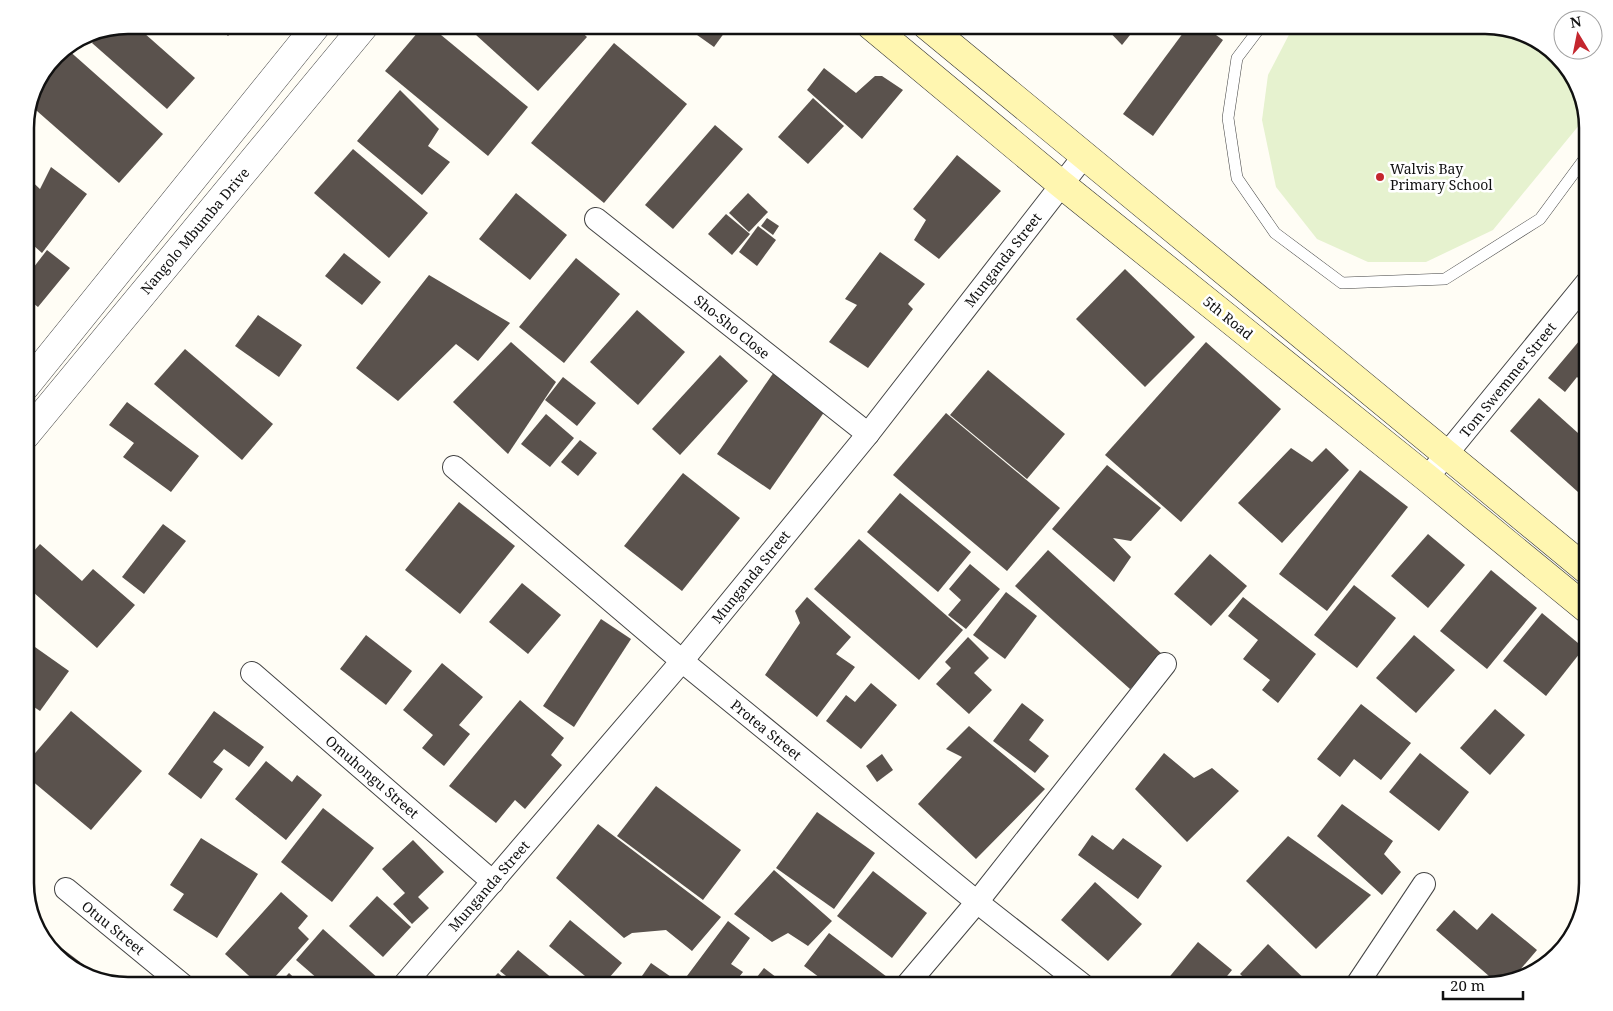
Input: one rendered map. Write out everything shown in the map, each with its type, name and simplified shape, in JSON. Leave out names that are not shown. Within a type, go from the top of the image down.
[{"type":"main road","name":"5th Road","points":[[881,34],[1062,184],[1428,478],[1579,603]]},
{"type":"main road","points":[[937,34],[1579,564]]},
{"type":"street","points":[[34,376],[311,34]]},
{"type":"street","name":"Nangolo Mbumba Drive","points":[[34,421],[357,34]]},
{"type":"street","name":"Munganda Street","points":[[411,977],[682,661],[868,434],[1084,156]]},
{"type":"street","name":"Sho-Sho Close","points":[[596,219],[868,434]]},
{"type":"street","name":"Tom Swemmer Street","points":[[1428,478],[1579,292]]},
{"type":"street","name":"Protea Street","points":[[454,467],[682,661],[977,902],[1073,977]]},
{"type":"street","points":[[914,977],[977,902],[1165,664]]},
{"type":"street","name":"Omuhongu Street","points":[[252,673],[493,882]]},
{"type":"street","points":[[1362,977],[1424,884]]},
{"type":"street","name":"Otuu Street","points":[[66,889],[173,977]]},
{"type":"lane","points":[[1255,34],[1237,58],[1228,118],[1237,178],[1275,233],[1342,283],[1445,280],[1540,219],[1579,166]]},
{"type":"green space","points":[[1289,34],[1491,34],[1527,43],[1556,66],[1567,81],[1572,92],[1576,104],[1579,126],[1493,230],[1426,262],[1368,262],[1317,239],[1276,187],[1262,120],[1268,75]]},
{"type":"building","points":[[145,34],[195,78],[167,109],[92,43],[104,37]]},
{"type":"building","points":[[416,34],[440,34],[528,107],[488,156],[385,71]]},
{"type":"building","points":[[475,34],[584,34],[587,37],[538,91]]},
{"type":"building","points":[[696,34],[723,34],[714,47]]},
{"type":"building","points":[[1112,34],[1131,34],[1122,45]]},
{"type":"building","points":[[1182,34],[1215,34],[1223,40],[1153,136],[1123,114]]},
{"type":"building","points":[[614,43],[687,104],[604,203],[531,143]]},
{"type":"building","points":[[72,53],[163,134],[119,183],[36,110],[43,86],[61,61]]},
{"type":"building","points":[[824,68],[856,93],[875,76],[882,76],[903,90],[862,139],[807,90]]},
{"type":"building","points":[[400,90],[439,129],[428,146],[450,162],[422,195],[357,141]]},
{"type":"building","points":[[813,98],[844,126],[808,164],[778,137]]},
{"type":"building","points":[[715,125],[743,149],[673,229],[645,205]]},
{"type":"building","points":[[353,149],[428,213],[389,258],[314,193]]},
{"type":"building","points":[[957,155],[1001,191],[939,259],[914,240],[926,220],[913,209]]},
{"type":"building","points":[[51,167],[87,194],[42,253],[34,246],[34,183],[40,189]]},
{"type":"building","points":[[516,193],[567,235],[530,280],[479,239]]},
{"type":"building","points":[[748,193],[768,212],[749,232],[729,213]]},
{"type":"building","points":[[726,214],[750,234],[732,255],[708,234]]},
{"type":"building","points":[[767,218],[779,226],[773,235],[761,226]]},
{"type":"building","points":[[758,226],[776,240],[757,266],[739,252]]},
{"type":"building","points":[[47,250],[70,268],[38,307],[34,304],[34,267]]},
{"type":"building","points":[[880,252],[925,284],[908,304],[913,309],[868,368],[829,342],[857,305],[845,299]]},
{"type":"building","points":[[344,253],[381,282],[362,305],[325,276]]},
{"type":"building","points":[[576,258],[620,294],[564,363],[519,327]]},
{"type":"building","points":[[1125,269],[1195,337],[1145,387],[1076,319]]},
{"type":"building","points":[[429,275],[510,323],[478,361],[456,344],[398,401],[356,368]]},
{"type":"building","points":[[637,310],[685,352],[638,405],[590,362]]},
{"type":"building","points":[[258,315],[302,345],[279,377],[235,346]]},
{"type":"building","points":[[1579,341],[1579,379],[1577,377],[1565,392],[1548,378]]},
{"type":"building","points":[[511,342],[556,382],[508,454],[453,402]]},
{"type":"building","points":[[1206,342],[1281,409],[1181,522],[1105,455]]},
{"type":"building","points":[[185,349],[273,424],[242,460],[154,384]]},
{"type":"building","points":[[720,355],[748,381],[680,455],[652,429]]},
{"type":"building","points":[[988,370],[1065,434],[1027,479],[950,415]]},
{"type":"building","points":[[774,372],[827,408],[770,490],[717,454]]},
{"type":"building","points":[[563,377],[596,403],[577,426],[545,400]]},
{"type":"building","points":[[1539,398],[1579,434],[1579,493],[1510,431]]},
{"type":"building","points":[[127,402],[199,456],[171,492],[123,457],[134,443],[109,425]]},
{"type":"building","points":[[946,413],[1060,508],[1007,571],[893,475]]},
{"type":"building","points":[[546,414],[574,438],[550,467],[521,444]]},
{"type":"building","points":[[580,440],[597,453],[578,476],[561,462]]},
{"type":"building","points":[[1291,448],[1312,462],[1326,448],[1349,470],[1282,543],[1238,503]]},
{"type":"building","points":[[1107,465],[1161,508],[1131,541],[1113,538],[1131,557],[1114,582],[1052,529]]},
{"type":"building","points":[[1360,470],[1408,507],[1327,611],[1279,574]]},
{"type":"building","points":[[683,473],[740,518],[682,591],[624,546]]},
{"type":"building","points":[[900,493],[971,552],[938,592],[867,532]]},
{"type":"building","points":[[459,502],[515,546],[460,614],[405,570]]},
{"type":"building","points":[[163,524],[186,541],[144,594],[122,577]]},
{"type":"building","points":[[1428,534],[1465,565],[1428,608],[1391,576]]},
{"type":"building","points":[[859,539],[963,630],[919,680],[814,589]]},
{"type":"building","points":[[40,544],[82,581],[93,569],[135,605],[97,648],[34,593],[34,551]]},
{"type":"building","points":[[1048,550],[1162,654],[1130,689],[1015,586]]},
{"type":"building","points":[[1210,554],[1247,586],[1211,626],[1174,594]]},
{"type":"building","points":[[970,564],[1000,589],[966,629],[948,615],[961,600],[949,589]]},
{"type":"building","points":[[1491,570],[1537,608],[1487,669],[1440,631]]},
{"type":"building","points":[[522,583],[561,615],[528,654],[489,622]]},
{"type":"building","points":[[1354,585],[1396,618],[1357,668],[1314,635]]},
{"type":"building","points":[[1006,592],[1037,616],[1005,659],[973,635]]},
{"type":"building","points":[[807,597],[851,637],[836,654],[855,667],[817,717],[765,675],[800,623],[795,611]]},
{"type":"building","points":[[1243,597],[1316,654],[1278,703],[1262,690],[1270,680],[1243,659],[1258,640],[1228,616]]},
{"type":"building","points":[[1542,613],[1579,644],[1579,654],[1546,696],[1503,661]]},
{"type":"building","points":[[601,619],[631,639],[574,727],[543,706]]},
{"type":"building","points":[[366,635],[412,671],[386,705],[340,669]]},
{"type":"building","points":[[1414,635],[1455,670],[1416,713],[1376,678]]},
{"type":"building","points":[[968,637],[989,658],[974,673],[992,690],[969,714],[936,684],[951,668],[945,662]]},
{"type":"building","points":[[34,646],[69,671],[40,711],[34,707]]},
{"type":"building","points":[[442,663],[483,697],[459,725],[470,734],[444,766],[422,748],[433,735],[403,710]]},
{"type":"building","points":[[871,683],[897,705],[861,749],[826,721],[846,695],[855,702]]},
{"type":"building","points":[[520,700],[564,738],[551,755],[562,765],[525,809],[515,800],[496,823],[449,786]]},
{"type":"building","points":[[1022,703],[1044,720],[1029,740],[1049,756],[1035,773],[993,741]]},
{"type":"building","points":[[1361,704],[1411,743],[1381,780],[1354,759],[1340,777],[1317,759]]},
{"type":"building","points":[[1495,709],[1525,735],[1490,775],[1460,748]]},
{"type":"building","points":[[71,711],[142,771],[91,830],[34,782],[34,754]]},
{"type":"building","points":[[214,711],[264,747],[249,767],[224,749],[213,762],[223,769],[201,799],[168,774]]},
{"type":"building","points":[[969,726],[1045,789],[976,859],[918,804],[962,757],[946,749]]},
{"type":"building","points":[[1164,753],[1194,778],[1212,768],[1239,791],[1187,842],[1135,789]]},
{"type":"building","points":[[1420,753],[1469,792],[1439,831],[1389,792]]},
{"type":"building","points":[[882,754],[893,770],[877,782],[866,766]]},
{"type":"building","points":[[266,761],[292,782],[297,775],[322,795],[286,840],[235,799]]},
{"type":"building","points":[[656,786],[741,850],[703,900],[617,836]]},
{"type":"building","points":[[1342,804],[1393,841],[1384,854],[1401,872],[1382,895],[1317,836]]},
{"type":"building","points":[[323,808],[374,848],[332,902],[281,862]]},
{"type":"building","points":[[817,812],[875,853],[834,909],[776,868]]},
{"type":"building","points":[[598,824],[721,917],[692,951],[666,930],[632,933],[624,938],[556,878]]},
{"type":"building","points":[[1092,835],[1113,850],[1123,838],[1162,866],[1138,899],[1078,855]]},
{"type":"building","points":[[1288,836],[1371,895],[1316,949],[1246,881]]},
{"type":"building","points":[[201,838],[258,874],[217,938],[173,910],[184,894],[170,885]]},
{"type":"building","points":[[413,840],[444,872],[418,897],[429,908],[412,924],[393,904],[405,893],[382,869]]},
{"type":"building","points":[[774,870],[832,921],[808,946],[788,933],[772,942],[734,914]]},
{"type":"building","points":[[873,871],[927,913],[892,958],[837,916]]},
{"type":"building","points":[[1095,882],[1142,924],[1108,961],[1061,920]]},
{"type":"building","points":[[281,892],[308,916],[298,928],[309,939],[275,977],[250,977],[225,954]]},
{"type":"building","points":[[377,896],[411,927],[383,957],[349,926]]},
{"type":"building","points":[[1454,910],[1477,930],[1492,913],[1537,950],[1519,971],[1490,977],[1436,930]]},
{"type":"building","points":[[570,920],[622,963],[610,977],[586,977],[549,946]]},
{"type":"building","points":[[728,921],[750,938],[731,964],[743,972],[739,977],[686,977]]},
{"type":"building","points":[[323,929],[377,977],[316,977],[296,960]]},
{"type":"building","points":[[829,933],[887,977],[819,977],[804,966]]},
{"type":"building","points":[[1198,942],[1232,970],[1226,977],[1169,977]]},
{"type":"building","points":[[56,944],[80,962],[66,954]]},
{"type":"building","points":[[1268,944],[1303,977],[1243,977],[1240,974]]},
{"type":"building","points":[[518,950],[551,977],[507,977],[500,971]]},
{"type":"building","points":[[651,963],[671,977],[641,977]]},
{"type":"building","points":[[764,968],[776,977],[757,977]]},
{"type":"building","points":[[289,973],[293,977],[285,977]]},
{"type":"building","points":[[498,973],[503,977],[494,977]]},
{"type":"place","name":"Walvis Bay Primary School","points":[[1380,177]]}]
